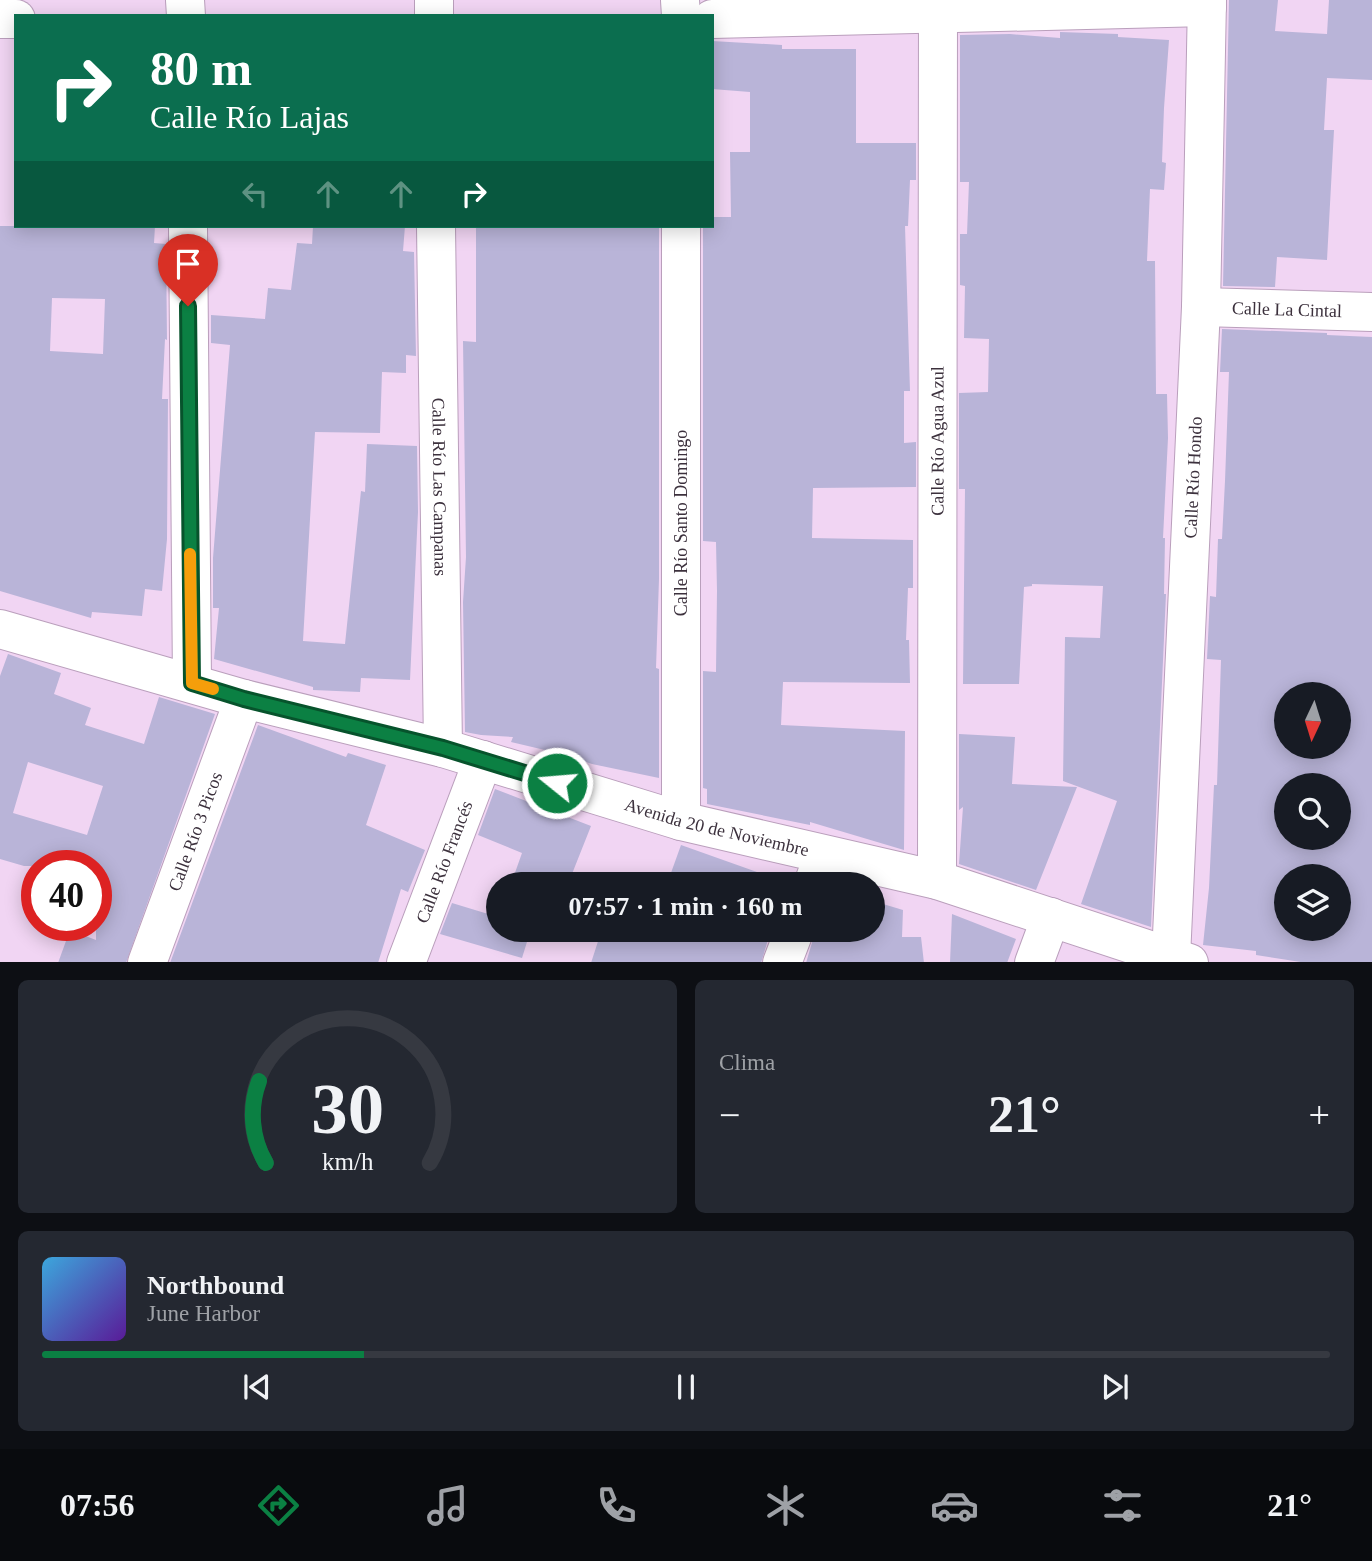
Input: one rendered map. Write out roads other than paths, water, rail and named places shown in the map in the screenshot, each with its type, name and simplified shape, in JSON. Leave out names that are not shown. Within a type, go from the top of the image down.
[{"type":"street","points":[[714,19],[938,6],[1207,3]]},
{"type":"street","name":"Calle Río Hondo","points":[[1180,960],[1201,307],[1207,3]]},
{"type":"street","name":"Calle Río Agua Azul","points":[[937,880],[938,6]]},
{"type":"street","points":[[188,228],[192,683]]},
{"type":"street","name":"Calle Río Las Campanas","points":[[436,228],[443,748]]},
{"type":"street","name":"Calle Río Santo Domingo","points":[[681,228],[681,821]]},
{"type":"street","name":"Calle La Cintal","points":[[1201,307],[1372,312]]},
{"type":"street","name":"Avenida 20 de Noviembre","points":[[0,629],[244,699],[443,748],[681,821],[818,870],[937,880],[1180,960]]},
{"type":"street","name":"Calle Río 3 Picos","points":[[147,962],[244,699]]},
{"type":"street","name":"Calle Río Francés","points":[[406,962],[483,761]]},
{"type":"street","points":[[1034,962],[1051,916]]},
{"type":"street","points":[[782,962],[790,942]]}]
